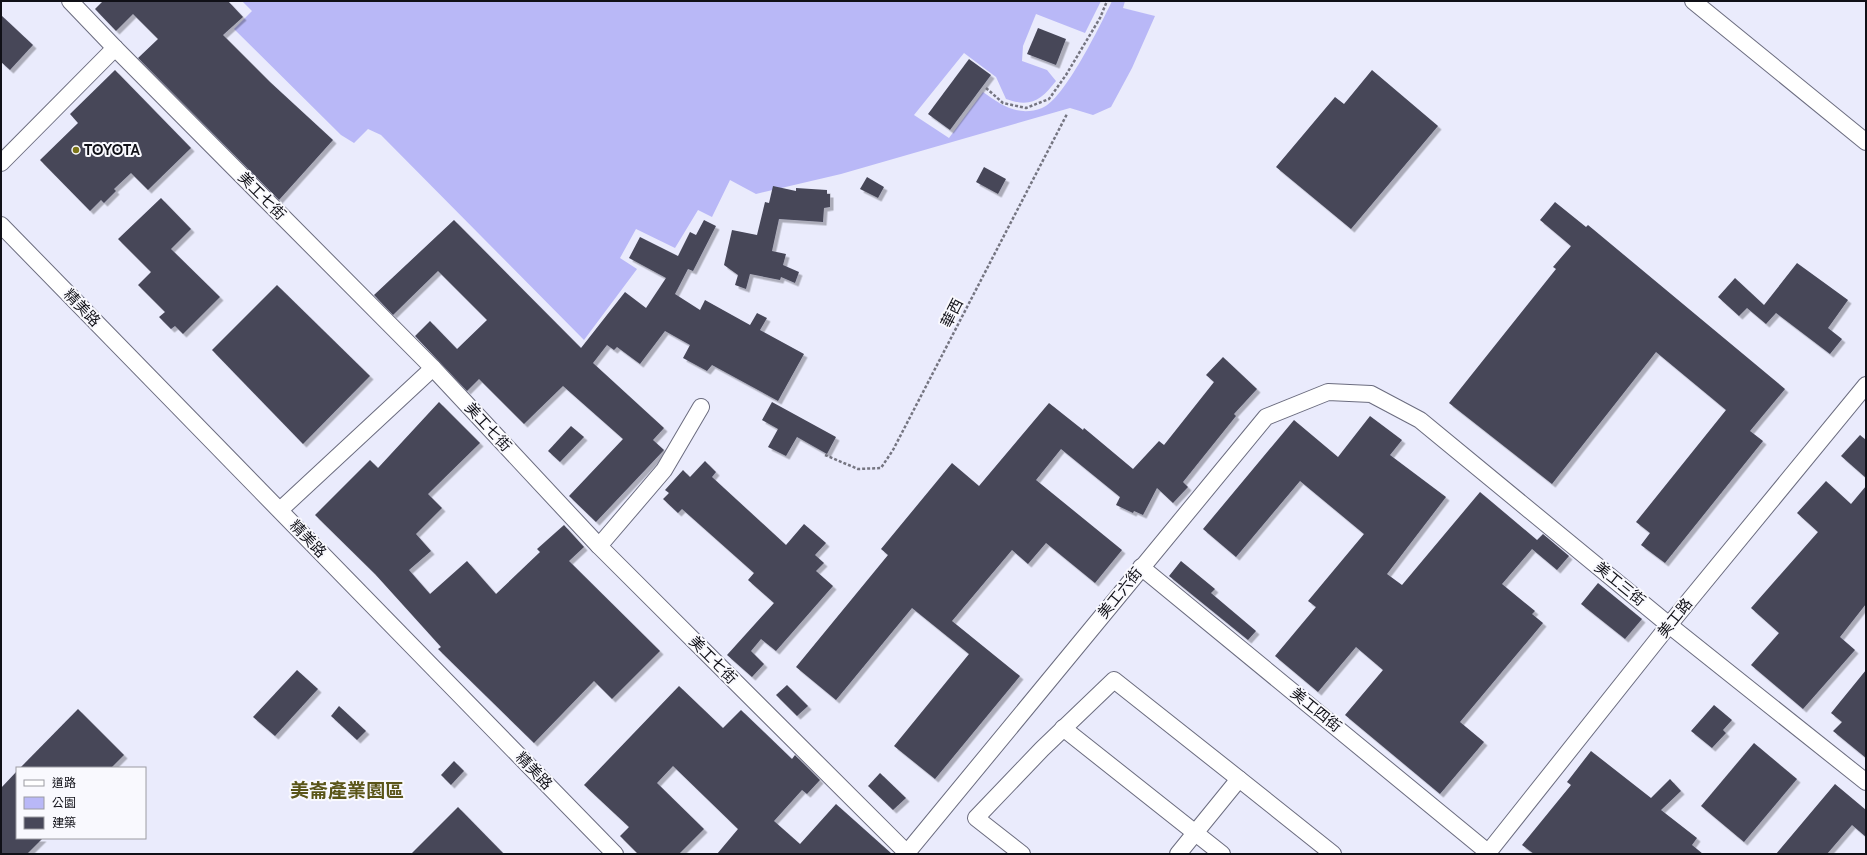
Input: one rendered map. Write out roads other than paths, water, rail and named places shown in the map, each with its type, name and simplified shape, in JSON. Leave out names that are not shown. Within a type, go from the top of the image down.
[{"type":"street","name":"美工七街","points":[[70,1],[434,368],[599,546],[906,853]]},
{"type":"street","points":[[1693,1],[1866,142]]},
{"type":"street","points":[[1,163],[115,48]]},
{"type":"street","name":"精美路","points":[[1,225],[615,854]]},
{"type":"street","points":[[280,510],[434,368]]},
{"type":"street","name":"美工路","points":[[1488,854],[1670,625],[1866,385]]},
{"type":"street","name":"美工六街","points":[[906,853],[1266,417],[1328,392],[1370,394]]},
{"type":"street","name":"美工三街","points":[[1370,394],[1420,420],[1670,625],[1866,782]]},
{"type":"street","points":[[599,546],[664,470],[701,407]]},
{"type":"street","name":"美工四街","points":[[1141,567],[1488,854]]},
{"type":"street","points":[[1022,854],[976,818],[1063,728],[1114,680],[1333,854]]},
{"type":"street","points":[[1063,728],[1222,854]]},
{"type":"street","points":[[1178,854],[1239,779]]},
{"type":"place","name":"TOYOTA","points":[[76,150]]},
{"type":"district","name":"美崙產業園區","points":[[347,790]]}]
